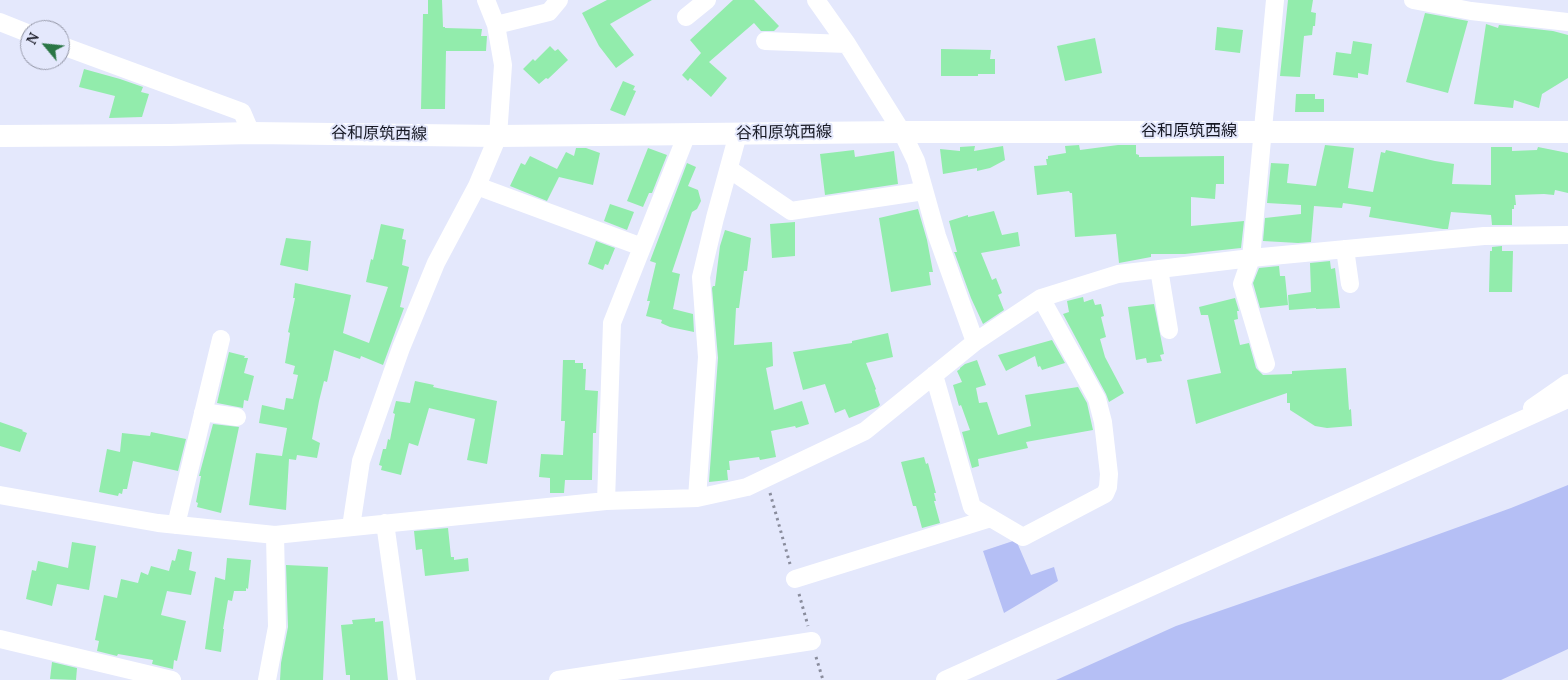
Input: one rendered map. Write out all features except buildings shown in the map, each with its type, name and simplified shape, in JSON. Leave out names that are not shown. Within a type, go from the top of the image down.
[{"type":"main road","name":"谷和原筑西線","points":[[0,136],[251,133],[498,136],[902,132],[1568,132]]},
{"type":"street","points":[[351,527],[361,461],[401,348],[436,263],[477,186],[498,136],[503,65],[496,25],[486,0]]},
{"type":"street","points":[[496,25],[549,12],[559,0]]},
{"type":"street","points":[[686,18],[707,0]]},
{"type":"street","points":[[816,0],[847,44],[902,132],[916,161],[937,236],[975,342]]},
{"type":"street","points":[[1266,364],[1242,284],[1250,258],[1275,0]]},
{"type":"street","points":[[1413,0],[1491,7],[1568,22]]},
{"type":"street","points":[[0,22],[20,30]]},
{"type":"street","points":[[764,41],[847,44]]},
{"type":"street","points":[[70,49],[242,112],[251,133]]},
{"type":"street","points":[[606,501],[612,323],[687,134]]},
{"type":"street","points":[[697,498],[707,357],[701,277],[738,134]]},
{"type":"street","points":[[729,169],[791,211],[924,191]]},
{"type":"street","points":[[477,186],[642,247]]},
{"type":"street","points":[[0,495],[176,525],[275,535],[606,501],[697,498],[747,487],[866,431],[975,342],[1041,298],[1118,274],[1250,258],[1484,236],[1568,235]]},
{"type":"street","points":[[1345,249],[1350,284]]},
{"type":"street","points":[[1159,269],[1169,330]]},
{"type":"street","points":[[934,375],[972,507],[1023,537],[1105,494],[1108,487],[1109,474],[1103,422],[1097,400],[1041,298]]},
{"type":"street","points":[[176,525],[220,339]]},
{"type":"street","points":[[1508,427],[1552,392],[1568,382]]},
{"type":"street","points":[[945,680],[1568,400]]},
{"type":"street","points":[[203,412],[237,417]]},
{"type":"street","points":[[795,579],[991,518]]},
{"type":"street","points":[[385,523],[407,680]]},
{"type":"street","points":[[267,680],[277,628],[275,535]]},
{"type":"street","points":[[0,639],[172,680]]},
{"type":"street","points":[[558,680],[812,641]]},
{"type":"shaded area","points":[[1568,485],[1568,649],[1501,680],[1056,680],[1176,626],[1381,555],[1511,508]]},
{"type":"shaded area","points":[[1016,540],[1031,575],[1054,567],[1058,581],[1004,613],[983,551]]}]
